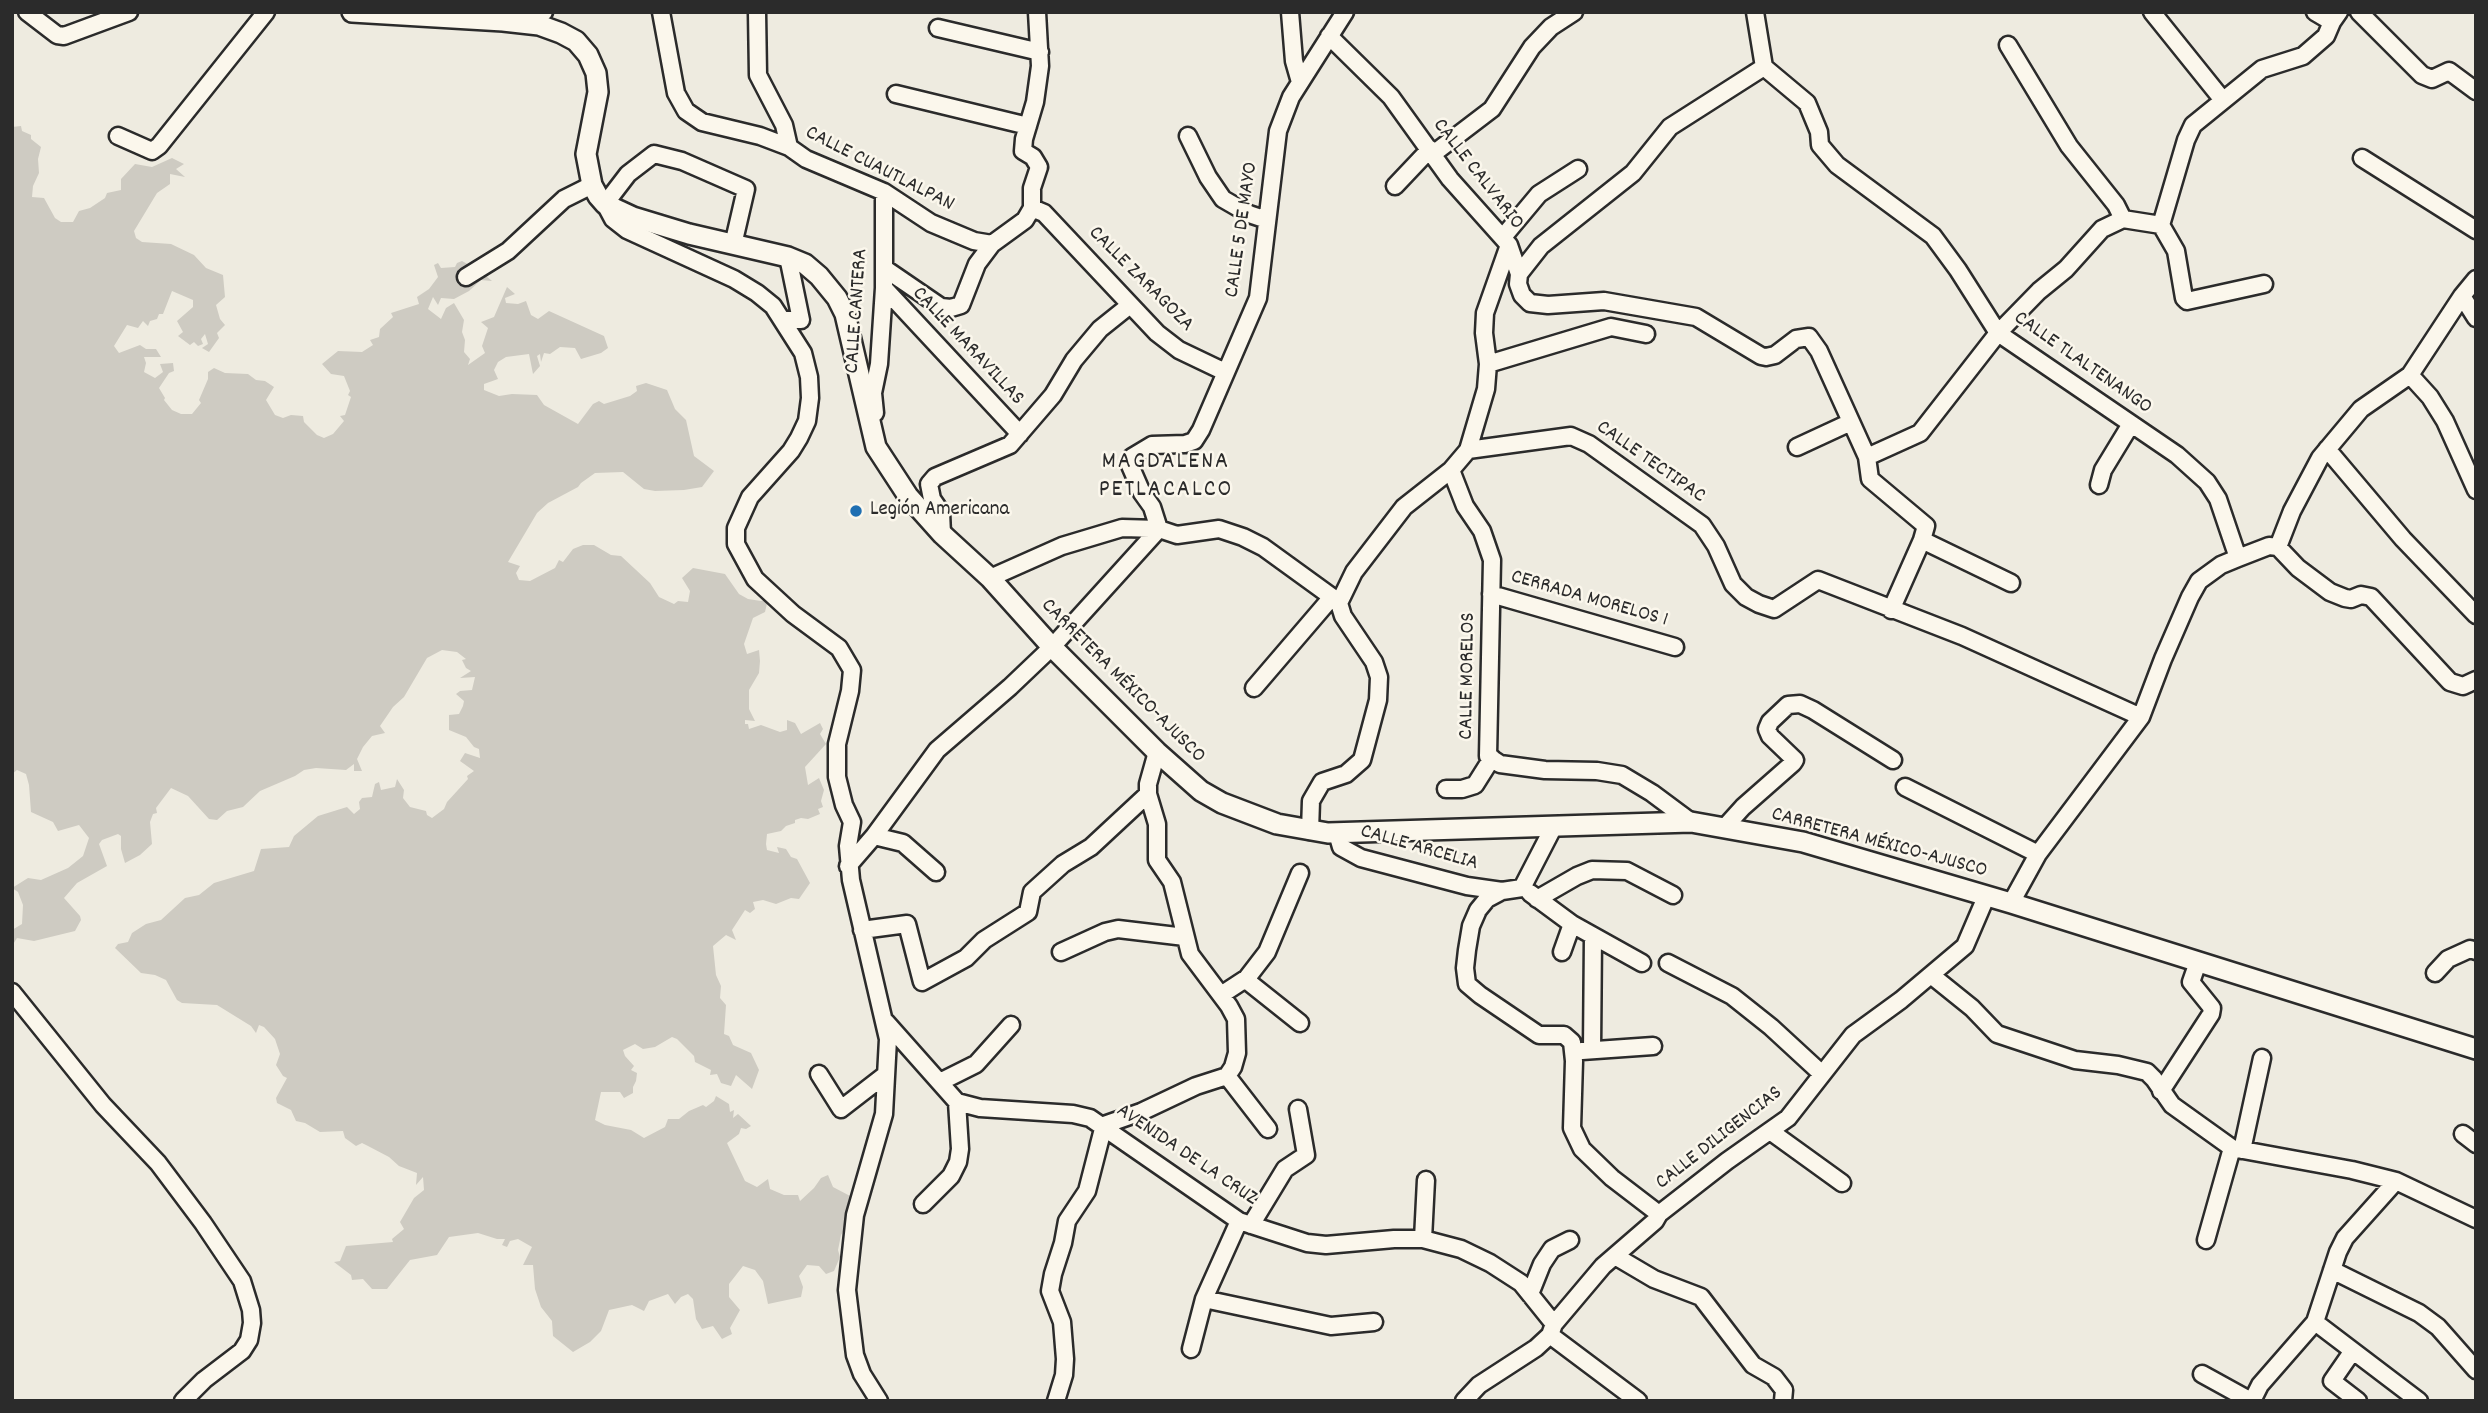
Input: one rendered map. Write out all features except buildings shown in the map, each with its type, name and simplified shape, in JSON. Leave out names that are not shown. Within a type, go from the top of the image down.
[{"type":"main road","points":[[352,12],[503,21],[539,26],[576,41],[588,55],[596,73],[598,92],[586,154],[592,185],[606,204]]},
{"type":"main road","name":"CARRETERA MÉXICO-AJUSCO","points":[[606,204],[633,216],[689,234],[788,257],[805,264],[819,276],[837,298],[845,314],[876,447],[908,496],[942,534],[990,578],[1052,647],[1157,752],[1200,791],[1222,803],[1277,824],[1337,833],[1691,822],[1803,842],[2476,1049]]},
{"type":"street","points":[[27,12],[57,35],[64,36],[129,12]]},
{"type":"street","points":[[118,136],[152,151],[267,12]]},
{"type":"street","points":[[503,21],[544,12]]},
{"type":"street","name":"CALLE CUAUTLALPAN","points":[[661,12],[676,93],[686,111],[702,122],[760,136],[789,147],[806,159],[884,192],[931,223],[974,241],[992,244]]},
{"type":"street","points":[[757,12],[758,75],[784,125],[789,147]]},
{"type":"street","points":[[884,268],[941,307],[961,305],[977,264],[992,244],[1025,220],[1032,208],[1032,188],[1039,167],[1033,157],[1023,151],[1035,102],[1040,66],[1037,12]]},
{"type":"street","points":[[1290,12],[1296,73],[1300,82]]},
{"type":"street","name":"CALLE 5 DE MAYO","points":[[1159,528],[1152,507],[1142,493],[1129,463],[1132,457],[1152,445],[1185,444],[1194,441],[1258,298],[1278,131],[1291,97],[1345,12]]},
{"type":"street","points":[[1395,186],[1432,152],[1492,109],[1532,47],[1551,27],[1574,12]]},
{"type":"street","points":[[1519,274],[1541,246],[1633,173],[1670,127],[1764,67],[1755,12]]},
{"type":"street","points":[[2152,12],[2222,99]]},
{"type":"street","points":[[2264,284],[2187,301],[2184,298],[2176,251],[2161,225],[2189,132],[2199,119],[2222,99],[2262,69],[2302,56],[2326,36],[2336,17],[2315,12]]},
{"type":"street","points":[[2359,12],[2422,75],[2432,79],[2449,71],[2476,92]]},
{"type":"street","points":[[938,28],[1040,52]]},
{"type":"street","name":"CALLE CALVARIO","points":[[1329,36],[1391,97],[1450,179],[1506,241],[1485,313],[1484,333],[1488,364],[1486,389],[1468,450]]},
{"type":"street","points":[[2008,45],[2069,146],[2116,205],[2123,219]]},
{"type":"street","name":"CALLE TLALTENANGO","points":[[1764,67],[1807,103],[1819,132],[1819,145],[1837,165],[1933,236],[1998,333],[2177,455],[2207,482],[2217,499],[2238,558]]},
{"type":"street","points":[[896,94],[1028,126]]},
{"type":"street","points":[[1188,136],[1208,177],[1223,199],[1249,214],[1267,220]]},
{"type":"street","points":[[733,245],[746,189],[682,161],[653,153],[628,174],[606,204],[613,219],[627,230],[734,279],[774,306],[803,353],[809,377],[807,421],[791,451],[750,497],[736,528],[736,544],[755,579],[793,614],[839,648],[852,670],[850,691],[836,744],[837,777],[844,805],[852,822],[848,866],[888,1039],[884,1114],[855,1215],[847,1290],[855,1355],[876,1400]]},
{"type":"street","points":[[2362,158],[2476,230]]},
{"type":"street","points":[[1578,169],[1539,194],[1506,241],[1519,274],[1518,284],[1522,295],[1530,303],[1548,305],[1604,300],[1696,317],[1762,356],[1771,357],[1796,339],[1809,337],[1819,351],[1867,457],[1870,479],[1926,526],[1891,610]]},
{"type":"street","points":[[466,277],[508,251],[564,199],[592,185]]},
{"type":"street","name":"CALLE CANTERA","points":[[872,432],[876,423],[873,393],[879,364],[884,288],[884,192]]},
{"type":"street","name":"CALLE ZARAGOZA","points":[[1032,208],[1044,213],[1157,333],[1179,350],[1226,372]]},
{"type":"street","points":[[1867,457],[1920,433],[1998,333],[2039,291],[2066,270],[2102,229],[2123,219],[2161,225]]},
{"type":"street","points":[[788,257],[805,338],[803,353]]},
{"type":"street","points":[[2278,547],[2308,477],[2327,449],[2361,409],[2410,375],[2476,279]]},
{"type":"street","name":"CALLE MARAVILLAS","points":[[884,288],[1020,434]]},
{"type":"street","points":[[2462,296],[2476,318]]},
{"type":"street","name":"CALLE MARAVILLAS","points":[[942,534],[941,512],[932,499],[929,484],[934,477],[1010,445],[1054,395],[1074,360],[1100,329],[1130,305]]},
{"type":"street","points":[[784,320],[801,320]]},
{"type":"street","points":[[1488,364],[1611,327],[1646,334]]},
{"type":"street","points":[[2410,375],[2430,397],[2445,421],[2476,489]]},
{"type":"street","points":[[1797,447],[1851,422]]},
{"type":"street","points":[[2099,485],[2103,470],[2131,424]]},
{"type":"street","name":"CALLE TECTIPAC","points":[[1468,450],[1572,436],[1581,439],[1702,525],[1716,546],[1734,584],[1746,597],[1759,604],[1774,609],[1818,580],[1962,636],[2141,717]]},
{"type":"street","points":[[2327,449],[2403,540],[2476,615]]},
{"type":"street","points":[[1254,688],[1336,600],[1404,507],[1451,470],[1468,450]]},
{"type":"street","name":"CALLE MORELOS","points":[[1451,470],[1465,506],[1482,531],[1492,560],[1488,756],[1500,764],[1622,775],[1691,822]]},
{"type":"street","points":[[990,578],[1080,540],[1122,528],[1159,528],[1177,535],[1219,529],[1263,547],[1336,600],[1343,616],[1374,662],[1379,677],[1378,700],[1362,760],[1346,774],[1322,782],[1311,801],[1310,831]]},
{"type":"street","points":[[848,866],[874,836],[937,750],[1052,647],[1159,528]]},
{"type":"street","points":[[1922,540],[2011,583]]},
{"type":"street","points":[[2011,904],[2038,854],[2141,717],[2194,589],[2210,573],[2238,558],[2269,546],[2278,547],[2298,568],[2330,592],[2351,599],[2361,595],[2371,597],[2451,682],[2463,686],[2476,680]]},
{"type":"street","name":"CERRADA MORELOS 1","points":[[1491,594],[1675,647]]},
{"type":"street","points":[[1724,828],[1742,807],[1795,760],[1770,736],[1768,729],[1770,722],[1788,705],[1800,704],[1813,710],[1892,760]]},
{"type":"street","points":[[1056,1401],[1064,1375],[1065,1359],[1062,1322],[1051,1291],[1053,1274],[1067,1221],[1087,1191],[1104,1125],[1196,1086],[1227,1076],[1235,1060],[1238,1036],[1236,1019],[1190,954],[1172,882],[1157,860],[1157,824],[1148,794],[1148,784],[1157,752]]},
{"type":"street","points":[[1446,789],[1462,789],[1475,785],[1492,758]]},
{"type":"street","points":[[1905,787],[2038,854]]},
{"type":"street","points":[[862,930],[907,925],[922,982],[966,958],[984,940],[1028,912],[1032,892],[1063,864],[1091,847],[1148,794]]},
{"type":"street","points":[[1553,828],[1522,888],[1572,924],[1642,963]]},
{"type":"street","name":"CALLE ARCELIA","points":[[1337,833],[1341,847],[1361,858],[1467,886],[1502,891]]},
{"type":"street","points":[[874,836],[902,843],[936,872]]},
{"type":"street","points":[[1537,899],[1592,870],[1627,871],[1673,895]]},
{"type":"street","points":[[1221,995],[1247,978],[1266,951],[1300,873]]},
{"type":"street","name":"CALLE ARCELIA","points":[[1522,888],[1502,891],[1487,898],[1478,910],[1471,926],[1465,968],[1467,984],[1538,1035],[1564,1035],[1572,1042],[1573,1052]]},
{"type":"street","name":"CALLE DILIGENCIAS","points":[[1465,1401],[1479,1385],[1536,1348],[1603,1266],[1655,1221],[1659,1214],[1788,1118],[1853,1035],[1965,946],[1986,897]]},
{"type":"street","points":[[1562,952],[1572,924]]},
{"type":"street","points":[[1061,952],[1118,929],[1185,937]]},
{"type":"street","points":[[1592,1050],[1593,936]]},
{"type":"street","points":[[2435,973],[2448,959],[2470,949],[2476,951]]},
{"type":"street","points":[[2161,1091],[2211,1014],[2212,1008],[2192,982],[2198,962]]},
{"type":"street","points":[[1668,963],[1732,996],[1771,1027],[1822,1074]]},
{"type":"street","points":[[1931,975],[1972,1008],[1997,1034],[2075,1060],[2118,1065],[2147,1072],[2172,1105],[2237,1149],[2352,1170],[2396,1181],[2476,1219]]},
{"type":"street","points":[[1247,978],[1300,1023]]},
{"type":"street","points":[[12,992],[103,1105],[158,1163],[204,1223],[242,1281],[251,1310],[249,1340],[242,1351],[204,1380],[183,1401]]},
{"type":"street","points":[[884,1020],[957,1102],[960,1149],[958,1162],[951,1176],[923,1204]]},
{"type":"street","points":[[940,1082],[976,1064],[1011,1026]]},
{"type":"street","points":[[1653,1046],[1573,1052],[1572,1128],[1582,1149],[1612,1178],[1659,1214]]},
{"type":"street","points":[[2206,1240],[2237,1149],[2262,1058]]},
{"type":"street","points":[[820,1074],[841,1110],[885,1075]]},
{"type":"street","points":[[1227,1076],[1268,1129]]},
{"type":"street","name":"AVENIDA DE LA CRUZ","points":[[957,1102],[980,1108],[1073,1114],[1090,1118],[1245,1223],[1307,1243],[1326,1245],[1423,1239],[1461,1249],[1490,1263],[1521,1283],[1552,1329],[1638,1401]]},
{"type":"street","points":[[1191,1349],[1204,1299],[1245,1223],[1285,1169],[1306,1155],[1298,1109]]},
{"type":"street","points":[[1770,1131],[1842,1183]]},
{"type":"street","points":[[1423,1239],[1426,1180]]},
{"type":"street","points":[[2202,1374],[2251,1401],[2260,1385],[2315,1322],[2345,1238],[2396,1181]]},
{"type":"street","points":[[1530,1294],[1542,1264],[1552,1249],[1570,1240]]},
{"type":"street","points":[[1615,1256],[1654,1279],[1701,1297],[1753,1365],[1774,1377],[1784,1390],[1783,1401]]},
{"type":"street","points":[[2332,1270],[2418,1313],[2438,1327],[2476,1370]]},
{"type":"street","points":[[1204,1299],[1331,1326],[1374,1322]]},
{"type":"street","points":[[2315,1322],[2419,1401]]},
{"type":"street","points":[[2353,1352],[2332,1381],[2334,1395],[2358,1401]]},
{"type":"shaded area","points":[[21,126],[22,131],[31,135],[31,139],[41,147],[39,173],[33,186],[32,197],[44,198],[55,218],[61,222],[73,222],[79,211],[90,208],[105,198],[107,193],[121,190],[121,179],[135,164],[152,167],[172,158],[184,164],[176,169],[185,177],[170,174],[170,184],[157,193],[134,231],[136,238],[142,242],[171,244],[194,255],[206,268],[223,275],[225,297],[216,305],[225,325],[217,333],[219,338],[209,352],[202,348],[208,344],[205,334],[201,339],[203,344],[198,346],[194,342],[190,345],[178,336],[183,332],[177,321],[193,307],[193,300],[172,291],[163,314],[150,321],[148,326],[143,321],[138,328],[127,325],[114,346],[119,353],[140,345],[146,349],[156,349],[161,357],[144,357],[144,372],[155,378],[163,372],[160,364],[173,363],[174,371],[169,373],[159,388],[172,410],[181,414],[192,414],[201,403],[199,400],[208,379],[208,372],[214,368],[225,373],[248,374],[256,380],[265,381],[274,387],[266,400],[275,415],[283,418],[291,415],[303,416],[304,422],[317,435],[324,438],[333,434],[344,421],[340,416],[345,415],[351,397],[348,395],[350,391],[344,376],[331,374],[322,364],[338,351],[362,352],[373,345],[370,340],[379,337],[380,329],[393,317],[391,313],[419,304],[417,297],[429,289],[438,277],[434,265],[438,263],[441,268],[455,267],[462,261],[492,281],[481,280],[454,299],[441,298],[438,305],[433,297],[428,309],[441,319],[446,308],[454,303],[464,320],[462,332],[465,340],[464,352],[470,359],[468,365],[485,353],[482,346],[488,328],[481,322],[494,317],[507,287],[515,294],[505,298],[506,303],[518,304],[526,301],[531,315],[538,319],[549,311],[604,336],[608,348],[581,359],[575,348],[560,347],[550,354],[544,353],[541,362],[540,354],[537,356],[540,366],[533,374],[529,354],[506,357],[498,362],[494,370],[498,379],[484,384],[484,390],[499,396],[537,395],[544,405],[578,424],[593,404],[599,401],[604,404],[630,396],[637,391],[636,386],[646,383],[667,390],[675,409],[686,420],[694,456],[714,471],[702,487],[655,491],[644,489],[623,472],[595,473],[537,513],[508,562],[520,566],[516,573],[519,580],[530,581],[555,568],[559,560],[563,562],[573,549],[594,545],[611,555],[621,556],[650,583],[659,597],[674,604],[678,601],[688,602],[690,591],[682,578],[693,568],[725,574],[739,594],[748,599],[768,599],[765,612],[753,618],[744,644],[747,654],[759,650],[760,661],[759,673],[749,690],[749,709],[755,721],[745,720],[745,724],[748,724],[749,729],[761,725],[780,732],[787,730],[787,720],[795,723],[801,734],[820,723],[823,729],[820,734],[826,744],[805,767],[808,785],[819,778],[824,790],[821,801],[823,807],[818,809],[820,814],[795,820],[795,823],[781,831],[767,834],[766,844],[767,850],[779,853],[777,847],[786,849],[791,857],[797,859],[810,883],[799,899],[791,898],[776,904],[763,900],[753,902],[755,909],[750,913],[745,910],[732,930],[736,940],[726,935],[713,946],[716,975],[721,986],[720,998],[726,1005],[724,1034],[729,1036],[733,1045],[751,1053],[759,1070],[752,1089],[736,1075],[731,1086],[721,1083],[717,1074],[710,1075],[711,1070],[695,1062],[694,1056],[672,1037],[655,1047],[643,1049],[635,1044],[623,1050],[634,1066],[631,1070],[637,1073],[633,1093],[624,1098],[620,1092],[601,1092],[595,1120],[605,1125],[631,1130],[644,1138],[665,1127],[668,1119],[679,1119],[689,1111],[703,1105],[706,1107],[716,1096],[729,1104],[730,1112],[734,1110],[733,1118],[738,1114],[751,1126],[741,1128],[739,1134],[727,1143],[745,1181],[757,1187],[768,1179],[770,1189],[784,1195],[798,1195],[800,1201],[821,1178],[828,1175],[833,1187],[852,1197],[838,1250],[840,1257],[834,1271],[826,1274],[819,1266],[807,1265],[799,1276],[803,1287],[801,1297],[768,1304],[763,1281],[755,1270],[743,1266],[729,1284],[729,1297],[740,1310],[730,1328],[732,1334],[722,1339],[713,1326],[702,1329],[696,1319],[693,1299],[688,1294],[675,1304],[668,1294],[649,1301],[644,1311],[632,1305],[609,1310],[601,1331],[590,1342],[573,1352],[553,1336],[552,1321],[541,1307],[535,1289],[533,1265],[523,1265],[532,1247],[518,1239],[510,1241],[507,1247],[502,1245],[505,1239],[478,1233],[449,1237],[437,1255],[410,1260],[387,1289],[372,1289],[363,1279],[352,1280],[351,1275],[334,1262],[340,1261],[346,1246],[393,1242],[392,1239],[404,1229],[400,1222],[414,1198],[424,1190],[423,1177],[416,1185],[417,1173],[399,1166],[389,1157],[362,1143],[356,1146],[345,1138],[343,1131],[320,1132],[296,1121],[291,1110],[277,1103],[276,1098],[287,1078],[276,1065],[280,1054],[275,1039],[264,1027],[259,1025],[256,1033],[251,1026],[217,1005],[182,1003],[177,1000],[166,980],[141,973],[115,948],[118,944],[128,942],[132,933],[146,924],[161,920],[185,898],[199,895],[214,883],[254,871],[261,849],[289,847],[294,836],[318,816],[347,807],[354,814],[360,809],[359,802],[362,798],[372,797],[375,784],[379,782],[381,790],[395,787],[397,779],[404,790],[403,798],[410,807],[426,811],[432,818],[444,809],[468,779],[467,776],[474,771],[460,761],[465,753],[480,758],[479,749],[466,737],[449,730],[449,715],[459,714],[464,701],[456,694],[472,690],[475,677],[460,678],[471,671],[462,660],[466,659],[457,652],[442,650],[427,658],[404,697],[380,726],[385,733],[372,736],[363,747],[357,759],[362,771],[354,771],[354,764],[346,770],[304,770],[260,791],[243,807],[227,811],[217,820],[209,819],[188,796],[171,788],[156,808],[157,813],[153,814],[150,822],[152,844],[140,855],[125,863],[121,836],[118,834],[102,840],[99,844],[107,866],[77,883],[64,898],[80,916],[81,920],[75,931],[34,941],[17,938],[12,946],[12,930],[22,924],[23,905],[18,892],[12,888],[28,878],[41,880],[68,868],[83,856],[89,838],[79,825],[58,831],[53,822],[31,812],[26,774],[17,770],[12,774],[12,127]]},
{"type":"place","name":"Legión Americana","points":[[856,511]]},
{"type":"district","name":"MAGDALENA PETLACALCO","points":[[1166,478]]}]
